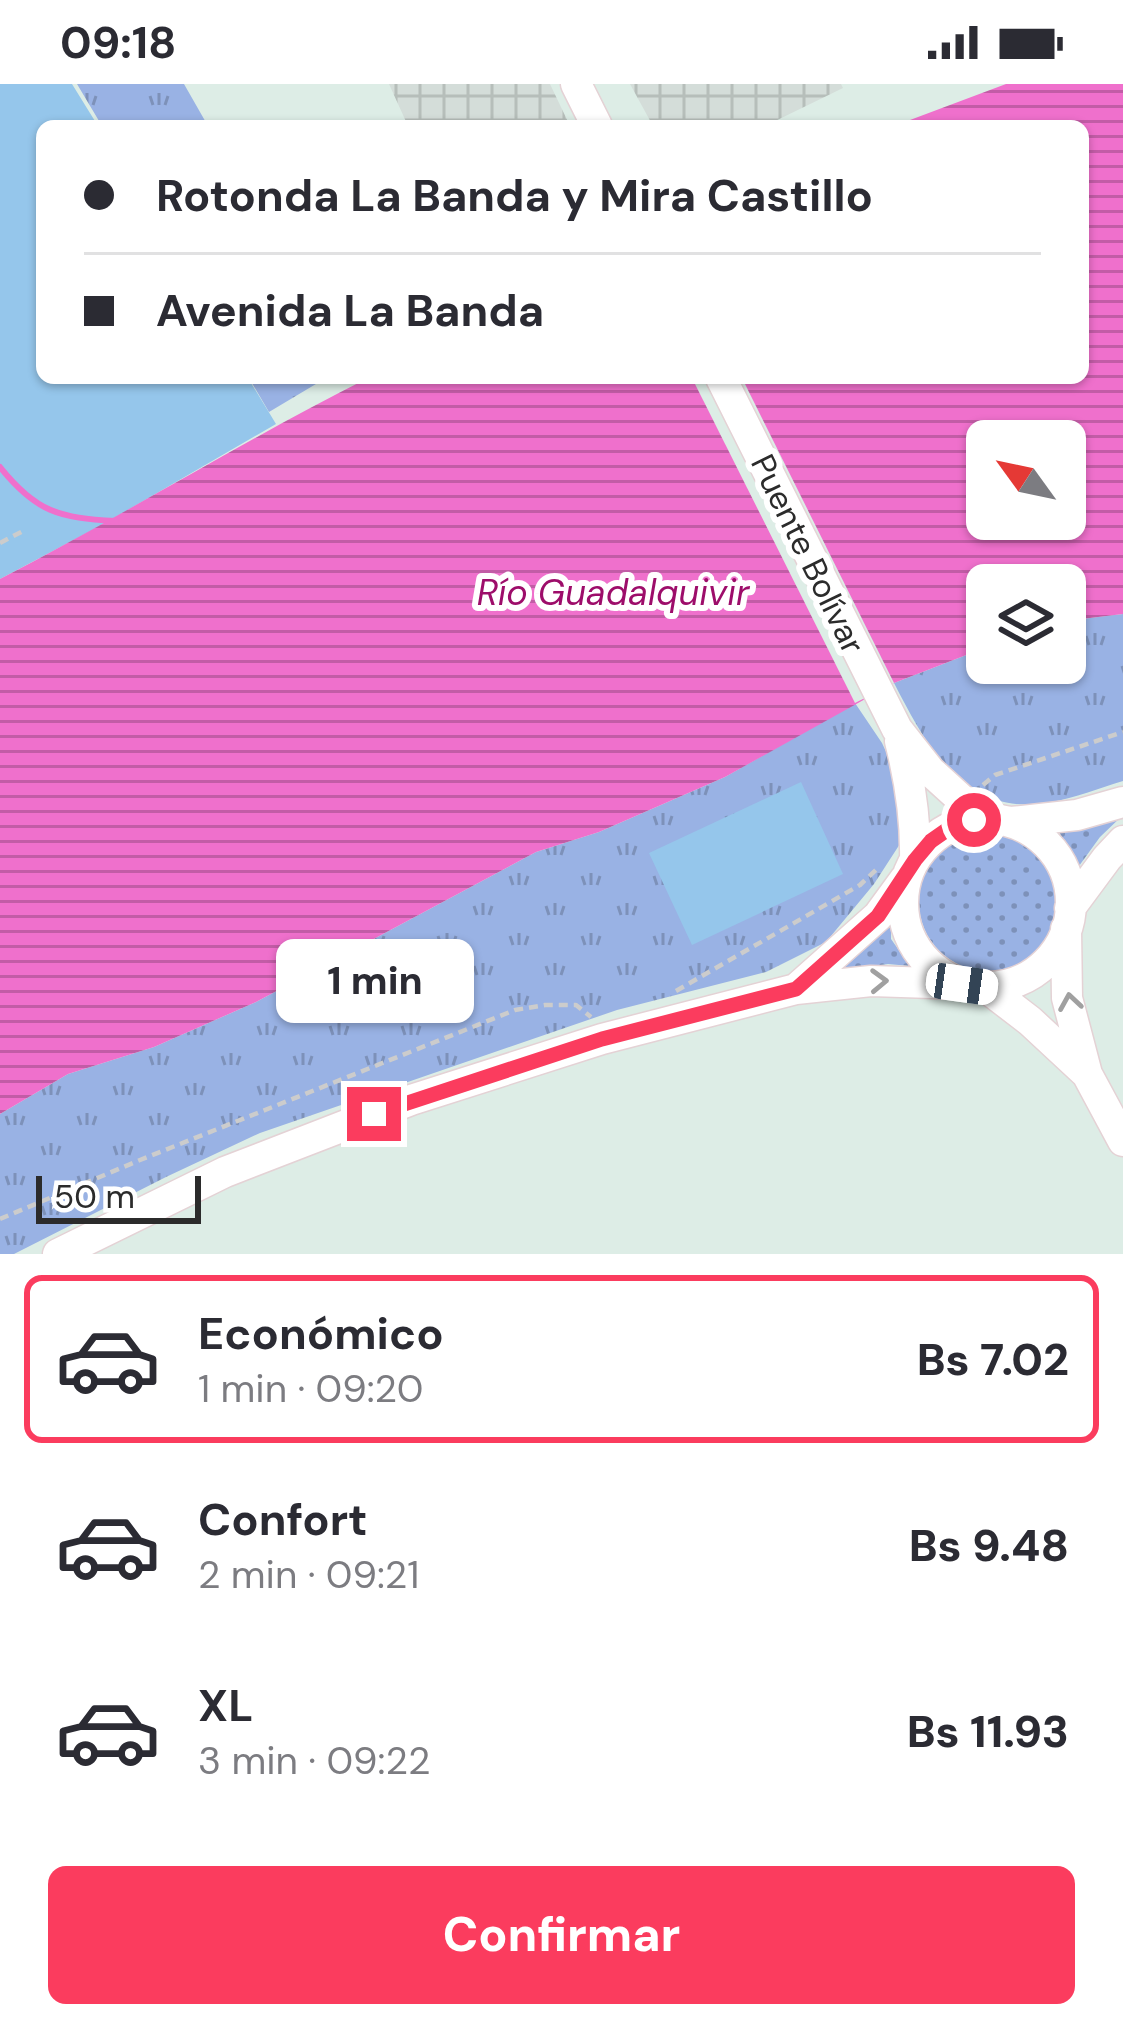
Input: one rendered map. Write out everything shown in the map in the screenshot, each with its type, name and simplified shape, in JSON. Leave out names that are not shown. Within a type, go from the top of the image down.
[{"type":"main road","points":[[576,84],[593,120]]},
{"type":"main road","name":"Puente Bolívar","points":[[724,384],[897,729],[930,771],[962,800],[1003,821]]},
{"type":"main road","name":"Puente Bolívar","points":[[897,729],[916,824],[902,865]]},
{"type":"main road","points":[[796,989],[878,916],[902,865],[951,827],[974,820],[1077,814],[1123,802]]},
{"type":"main road","points":[[1003,821],[1029,831],[1047,845],[1069,885],[1066,998],[1087,1074],[1123,1141]]},
{"type":"main road","points":[[58,1254],[225,1172],[411,1100],[602,1039],[796,989],[871,981],[1004,986],[1036,971],[1059,945],[1068,919],[1123,841]]},
{"type":"main road","points":[[902,865],[906,928],[918,952],[937,971],[974,986],[1030,1021],[1087,1074]]},
{"type":"path","points":[[0,543],[23,531]]},
{"type":"path","points":[[977,790],[995,775],[1123,732]]},
{"type":"path","points":[[664,994],[683,989],[902,865]]},
{"type":"path","points":[[0,1219],[515,1010],[576,1005],[591,1018]]},
{"type":"green space","points":[[77,84],[184,84],[205,120],[98,120]]},
{"type":"green space","points":[[253,384],[316,384],[269,412]]},
{"type":"green space","points":[[1123,614],[1123,781],[1051,802],[1021,804],[995,800],[972,789],[936,753],[894,683],[966,655],[966,684],[1086,684],[1086,618]]},
{"type":"green space","points":[[855,703],[882,743],[906,795],[907,833],[874,884],[826,942],[766,972],[617,1010],[260,1133],[14,1254],[0,1254],[0,1114],[68,1074],[154,1047],[256,1002],[536,852],[599,832],[725,777]]},
{"type":"green space","points":[[1123,815],[1100,837],[1079,866],[1059,832]]},
{"type":"green space","points":[[988,833],[1014,839],[1036,854],[1051,876],[1057,902],[1051,928],[1036,950],[1014,965],[988,971],[962,965],[940,950],[925,928],[919,902],[925,876],[940,854],[962,839]]},
{"type":"green space","points":[[891,910],[891,939],[910,966],[888,964],[824,973]]},
{"type":"shaded area","points":[[0,84],[72,84],[94,120],[36,120],[36,384],[252,384],[276,424],[0,579]]},
{"type":"shaded area","points":[[389,84],[550,84],[567,120],[405,120]]},
{"type":"shaded area","points":[[630,84],[841,84],[843,88],[777,120],[650,120]]},
{"type":"shaded area","points":[[801,782],[843,874],[692,945],[649,853]]},
{"type":"water","name":"Río Guadalquivir","points":[[1006,84],[1123,84],[1123,614],[1086,618],[1086,564],[966,564],[966,655],[894,683],[725,777],[599,832],[536,852],[256,1002],[154,1047],[68,1074],[0,1114],[0,579],[357,384],[1089,384],[1089,120],[910,120]]},
{"type":"pier","points":[[695,384],[745,384],[894,683],[855,703]]},
{"type":"waterway","points":[[0,467],[25,494],[50,510],[116,521]]},
{"type":"route","points":[[374,1114],[602,1039],[796,989],[878,916],[931,841],[951,827],[974,820]]}]
